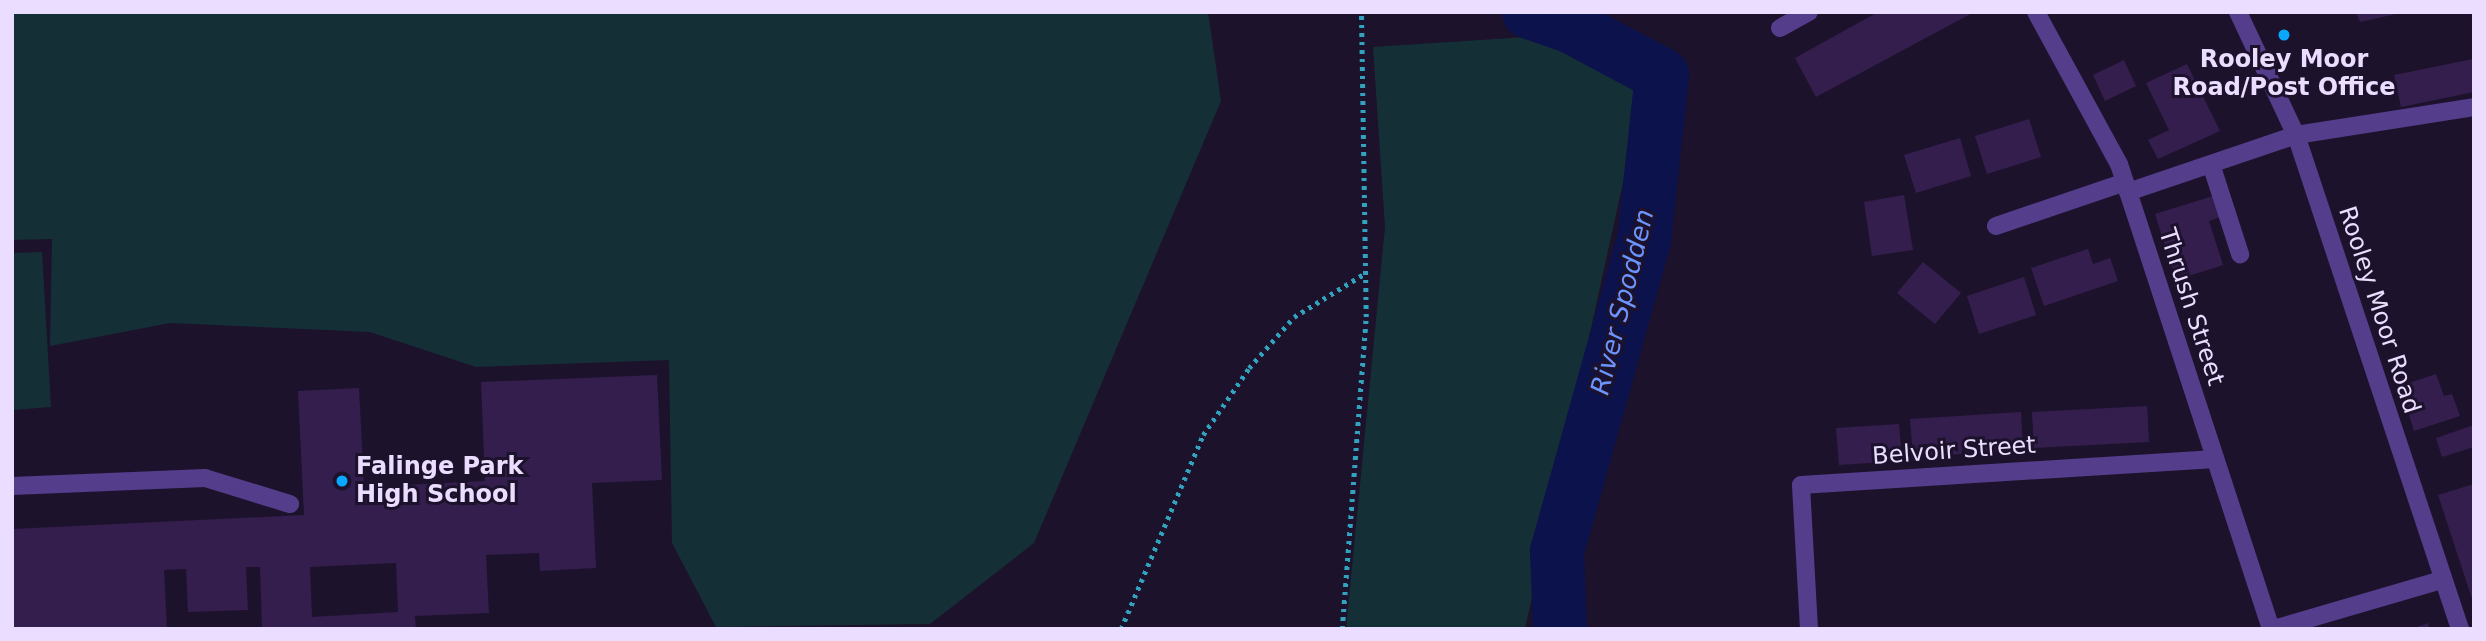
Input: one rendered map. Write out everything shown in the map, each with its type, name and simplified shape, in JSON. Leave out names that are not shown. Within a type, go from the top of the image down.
[{"type":"street","points":[[1780,28],[1809,12]]},
{"type":"street","name":"Thrush Street","points":[[2036,12],[2126,187],[2272,629]]},
{"type":"street","name":"Rooley Moor Road","points":[[2238,12],[2296,135],[2460,629]]},
{"type":"street","points":[[1996,226],[2211,164],[2296,135],[2474,107]]},
{"type":"street","points":[[2211,164],[2240,254]]},
{"type":"street","name":"Belvoir Street","points":[[1809,629],[1801,485],[2215,459]]},
{"type":"street","points":[[12,486],[205,478],[290,504]]},
{"type":"street","points":[[2272,629],[2442,580]]},
{"type":"path","points":[[1342,629],[1366,317],[1361,12]]},
{"type":"path","points":[[1121,629],[1126,626],[1203,435],[1241,379],[1294,317],[1364,274]]},
{"type":"shaded area","points":[[12,12],[1208,12],[1221,101],[1034,543],[930,624],[716,627],[672,543],[669,360],[476,367],[370,332],[170,323],[50,346],[52,239],[12,240]]},
{"type":"shaded area","points":[[1542,36],[1647,73],[1525,629],[1346,629],[1385,227],[1373,47]]},
{"type":"shaded area","points":[[42,252],[51,407],[12,410],[12,253]]},
{"type":"building","points":[[1878,12],[1974,12],[1816,97],[1795,58]]},
{"type":"building","points":[[2356,12],[2401,12],[2401,13],[2360,22]]},
{"type":"building","points":[[2473,59],[2474,92],[2401,107],[2394,75]]},
{"type":"building","points":[[2124,60],[2136,86],[2105,101],[2093,75]]},
{"type":"building","points":[[2187,64],[2220,131],[2158,159],[2148,140],[2169,130],[2146,83]]},
{"type":"building","points":[[2029,119],[2041,157],[1987,174],[1975,136]]},
{"type":"building","points":[[1960,138],[1971,176],[1916,193],[1904,155]]},
{"type":"building","points":[[1904,195],[1913,250],[1872,256],[1864,202]]},
{"type":"building","points":[[2213,196],[2220,217],[2209,221],[2223,265],[2176,280],[2155,214]]},
{"type":"building","points":[[2088,249],[2093,264],[2110,258],[2118,281],[2044,306],[2031,268]]},
{"type":"building","points":[[1923,262],[1961,293],[1935,324],[1897,293]]},
{"type":"building","points":[[2024,277],[2036,315],[1979,334],[1967,296]]},
{"type":"building","points":[[2436,374],[2444,396],[2452,394],[2460,416],[2414,431],[2400,386]]},
{"type":"building","points":[[657,375],[662,480],[592,483],[596,568],[540,571],[539,553],[486,555],[489,613],[415,616],[416,629],[262,629],[260,567],[246,567],[248,610],[188,612],[186,569],[164,570],[167,629],[12,629],[12,529],[304,515],[298,391],[359,388],[364,487],[485,481],[481,382]],"holes":[[[396,563],[398,612],[312,617],[310,567]]]},
{"type":"building","points":[[2147,406],[2149,442],[2034,448],[2032,412]]},
{"type":"building","points":[[2021,412],[2023,450],[1913,457],[1910,419]]},
{"type":"building","points":[[1899,424],[1902,461],[1839,465],[1836,428]]},
{"type":"building","points":[[2474,425],[2474,447],[2442,457],[2436,438]]},
{"type":"building","points":[[2474,484],[2474,602],[2473,602],[2438,495]]},
{"type":"building","points":[[2428,623],[2430,629],[2414,629],[2414,628]]},
{"type":"waterway","name":"River Spodden","points":[[1529,12],[1570,26],[1662,75],[1644,240],[1557,552],[1560,629]]},
{"type":"place","name":"Rooley Moor Road/Post Office","points":[[2284,35]]},
{"type":"place","name":"Falinge Park High School","points":[[342,481]]}]
